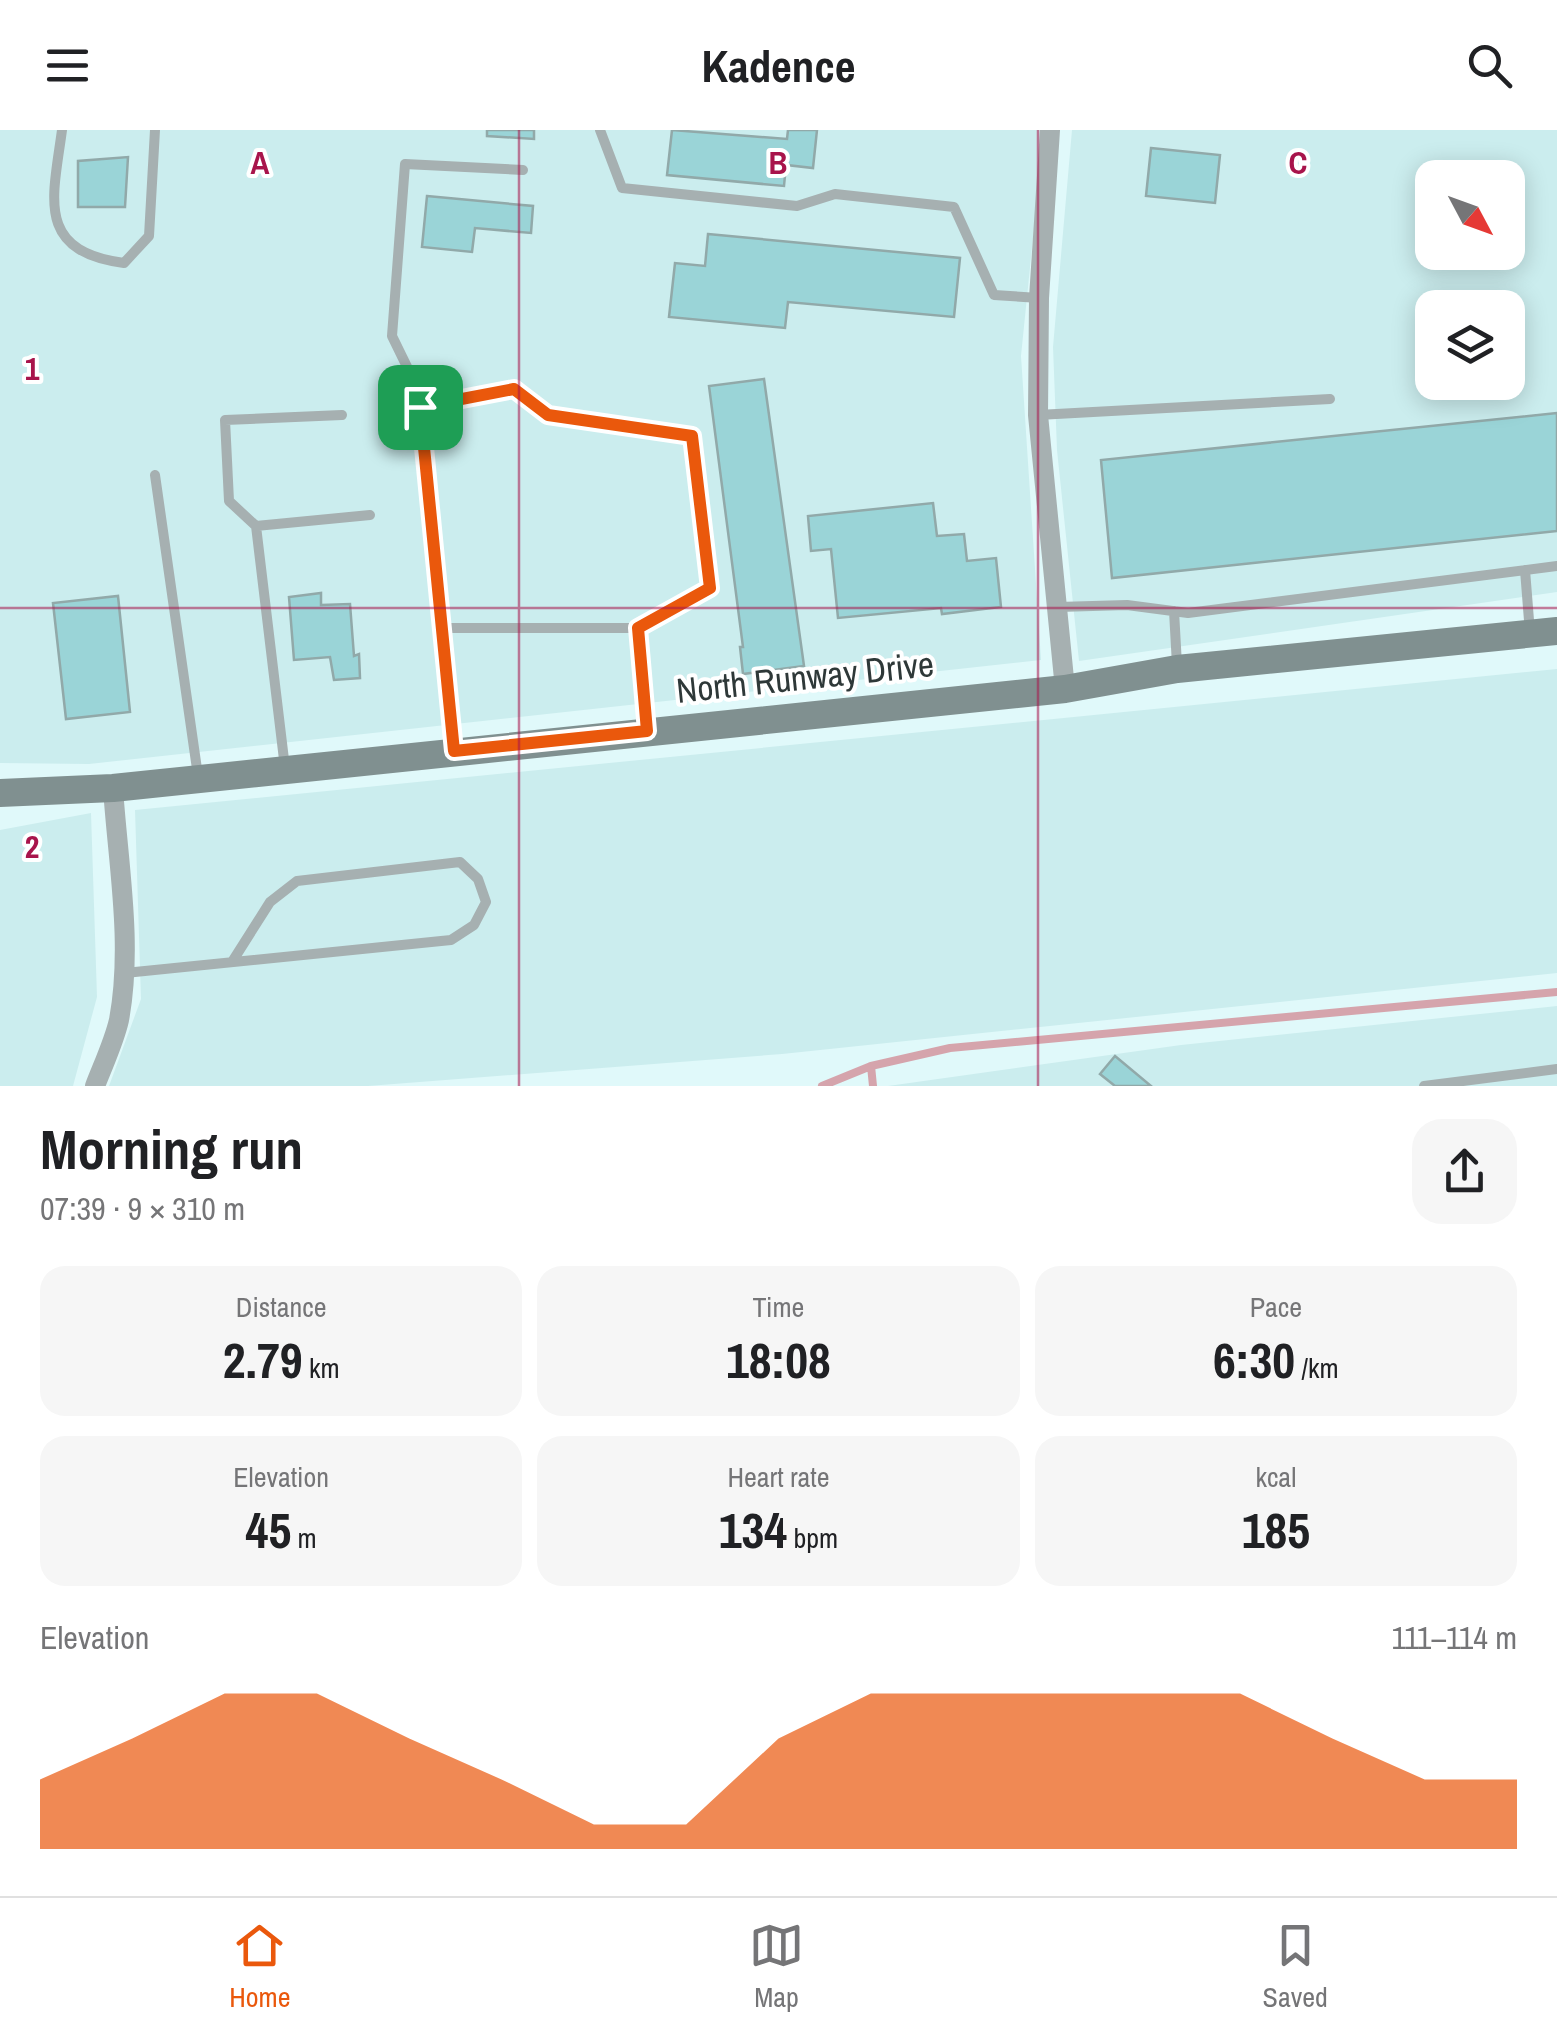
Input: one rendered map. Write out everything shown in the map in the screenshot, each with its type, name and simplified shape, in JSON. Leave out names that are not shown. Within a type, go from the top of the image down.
[{"type":"street","points":[[1050,130],[1039,298],[1038,415],[1065,689]]},
{"type":"street","name":"North Runway Drive","points":[[0,793],[113,788],[1065,689],[1177,668],[1544,632]]},
{"type":"street","points":[[95,1086],[118,1024],[123,974],[113,788]]},
{"type":"lane","points":[[62,130],[52,206],[65,239],[96,259],[124,263],[149,236],[155,130]]},
{"type":"lane","points":[[600,130],[622,188],[796,206],[836,194],[954,207],[994,295],[1039,298]]},
{"type":"lane","points":[[454,751],[420,407],[412,377],[392,336],[405,164],[523,170]]},
{"type":"lane","points":[[420,407],[514,389],[548,415],[692,436],[710,588],[638,628],[442,628]]},
{"type":"lane","points":[[1038,415],[1330,398]]},
{"type":"lane","points":[[285,768],[256,526],[230,500],[225,420],[342,415]]},
{"type":"lane","points":[[155,476],[198,777]]},
{"type":"lane","points":[[256,526],[370,516]]},
{"type":"lane","points":[[1056,608],[1127,605],[1188,613],[1557,566]]},
{"type":"lane","points":[[1525,570],[1544,632]]},
{"type":"lane","points":[[1174,611],[1177,668]]},
{"type":"lane","points":[[638,628],[647,731]]},
{"type":"lane","points":[[123,974],[451,940],[474,924],[486,902],[478,879],[460,862],[296,882],[270,902],[232,962]]},
{"type":"lane","points":[[1424,1086],[1557,1069]]},
{"type":"shaded area","points":[[0,130],[1044,130],[1021,356],[1041,660],[89,764],[0,763]]},
{"type":"shaded area","points":[[1072,130],[1557,130],[1557,592],[1079,661],[1057,450],[1053,347]]},
{"type":"shaded area","points":[[1557,669],[1557,973],[782,1054],[368,1086],[109,1086],[141,999],[135,810]]},
{"type":"shaded area","points":[[91,813],[97,997],[73,1086],[0,1086],[0,830]]},
{"type":"shaded area","points":[[1557,1006],[1557,1086],[888,1086],[1181,1045]]},
{"type":"building","points":[[487,130],[534,130],[534,139],[487,136]]},
{"type":"building","points":[[672,130],[787,139],[788,130],[817,130],[813,168],[786,165],[784,186],[667,175]]},
{"type":"building","points":[[1151,148],[1220,155],[1215,203],[1146,196]]},
{"type":"building","points":[[128,157],[125,207],[78,207],[78,161]]},
{"type":"building","points":[[427,196],[533,206],[531,233],[475,228],[472,252],[422,247]]},
{"type":"building","points":[[708,234],[960,258],[954,317],[788,302],[785,328],[669,317],[675,263],[705,266]]},
{"type":"building","points":[[764,379],[804,666],[743,674],[743,647],[709,386]]},
{"type":"building","points":[[1557,413],[1557,531],[1112,578],[1101,460]]},
{"type":"building","points":[[933,503],[937,536],[964,534],[967,561],[996,558],[1001,607],[942,614],[941,608],[838,618],[831,549],[811,551],[808,516]]},
{"type":"building","points":[[321,593],[321,605],[350,604],[360,678],[334,680],[330,657],[294,660],[289,597]]},
{"type":"building","points":[[118,596],[130,712],[66,719],[53,603]]},
{"type":"building","points":[[1115,1056],[1151,1086],[1115,1086],[1100,1074]]},
{"type":"waterway","points":[[822,1086],[871,1066],[950,1048],[1557,992]]},
{"type":"waterway","points":[[871,1066],[873,1086]]},
{"type":"route","points":[[514,389],[548,415],[692,436],[710,588],[638,628],[647,731],[454,751],[420,407],[514,389]]}]
